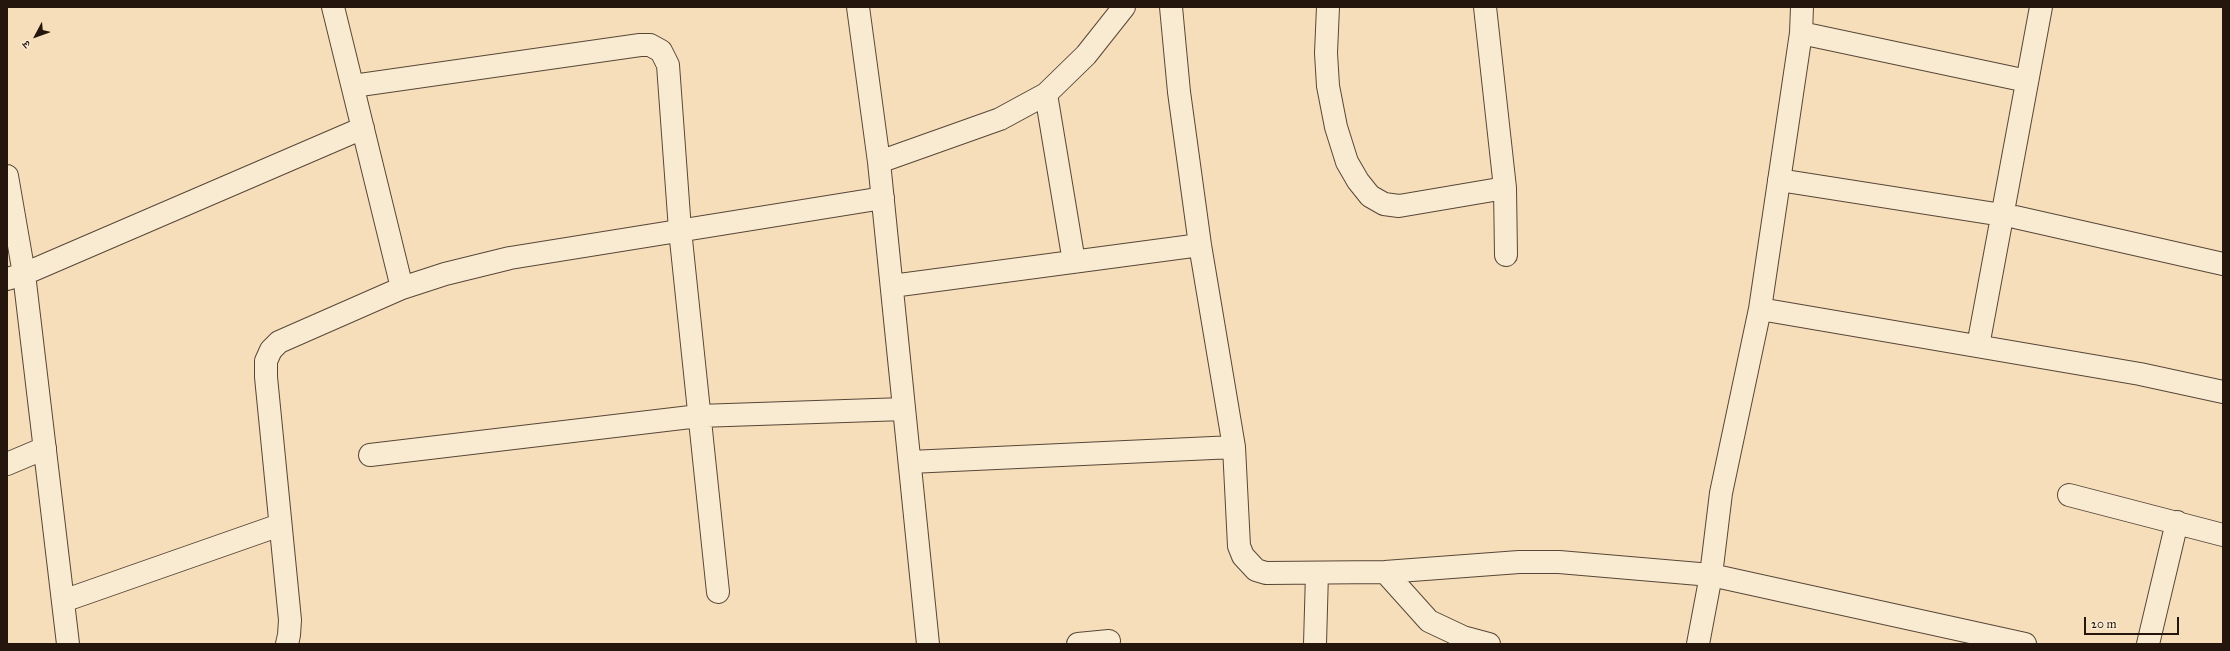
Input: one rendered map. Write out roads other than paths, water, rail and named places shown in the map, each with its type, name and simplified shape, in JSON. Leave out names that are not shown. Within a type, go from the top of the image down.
[{"type":"street","points":[[333,7],[402,288]]},
{"type":"street","points":[[858,7],[883,198],[928,644]]},
{"type":"street","points":[[879,162],[1000,119],[1046,94],[1086,54],[1124,7]]},
{"type":"street","points":[[1171,7],[1179,92],[1200,245],[1234,447],[1240,546],[1243,556],[1256,570],[1266,573],[1385,572],[1519,562],[1559,562],[1711,575],[2025,644]]},
{"type":"street","points":[[1328,7],[1326,52],[1328,80],[1336,127],[1347,162],[1358,181],[1370,196],[1384,204],[1399,206],[1505,188]]},
{"type":"street","points":[[1485,7],[1505,188],[1506,255]]},
{"type":"street","points":[[1698,644],[1711,575],[1721,493],[1760,309],[1801,33],[1802,7]]},
{"type":"street","points":[[1978,346],[2041,7]]},
{"type":"street","points":[[1801,33],[2027,81]]},
{"type":"street","points":[[353,86],[640,45],[657,48],[662,51],[668,66],[680,230],[718,592]]},
{"type":"street","points":[[1046,94],[1074,262]]},
{"type":"street","points":[[16,276],[363,128]]},
{"type":"street","points":[[7,176],[16,276],[45,448],[63,601],[66,644]]},
{"type":"street","points":[[1779,180],[2002,215],[2223,264]]},
{"type":"street","points":[[286,644],[289,635],[290,620],[266,377],[266,361],[271,350],[279,342],[402,288],[445,274],[510,258],[883,198]]},
{"type":"street","points":[[892,286],[1200,245]]},
{"type":"street","points":[[1760,309],[2140,374],[2223,392]]},
{"type":"street","points":[[370,455],[699,416],[904,409]]},
{"type":"street","points":[[910,462],[1234,447]]},
{"type":"street","points":[[7,464],[45,448]]},
{"type":"street","points":[[2069,495],[2223,535]]},
{"type":"street","points":[[2148,644],[2177,522]]},
{"type":"street","points":[[63,601],[280,525]]},
{"type":"street","points":[[1385,572],[1429,621],[1463,637],[1489,644]]},
{"type":"street","points":[[1315,644],[1317,573]]},
{"type":"street","points":[[1078,644],[1109,641]]}]
